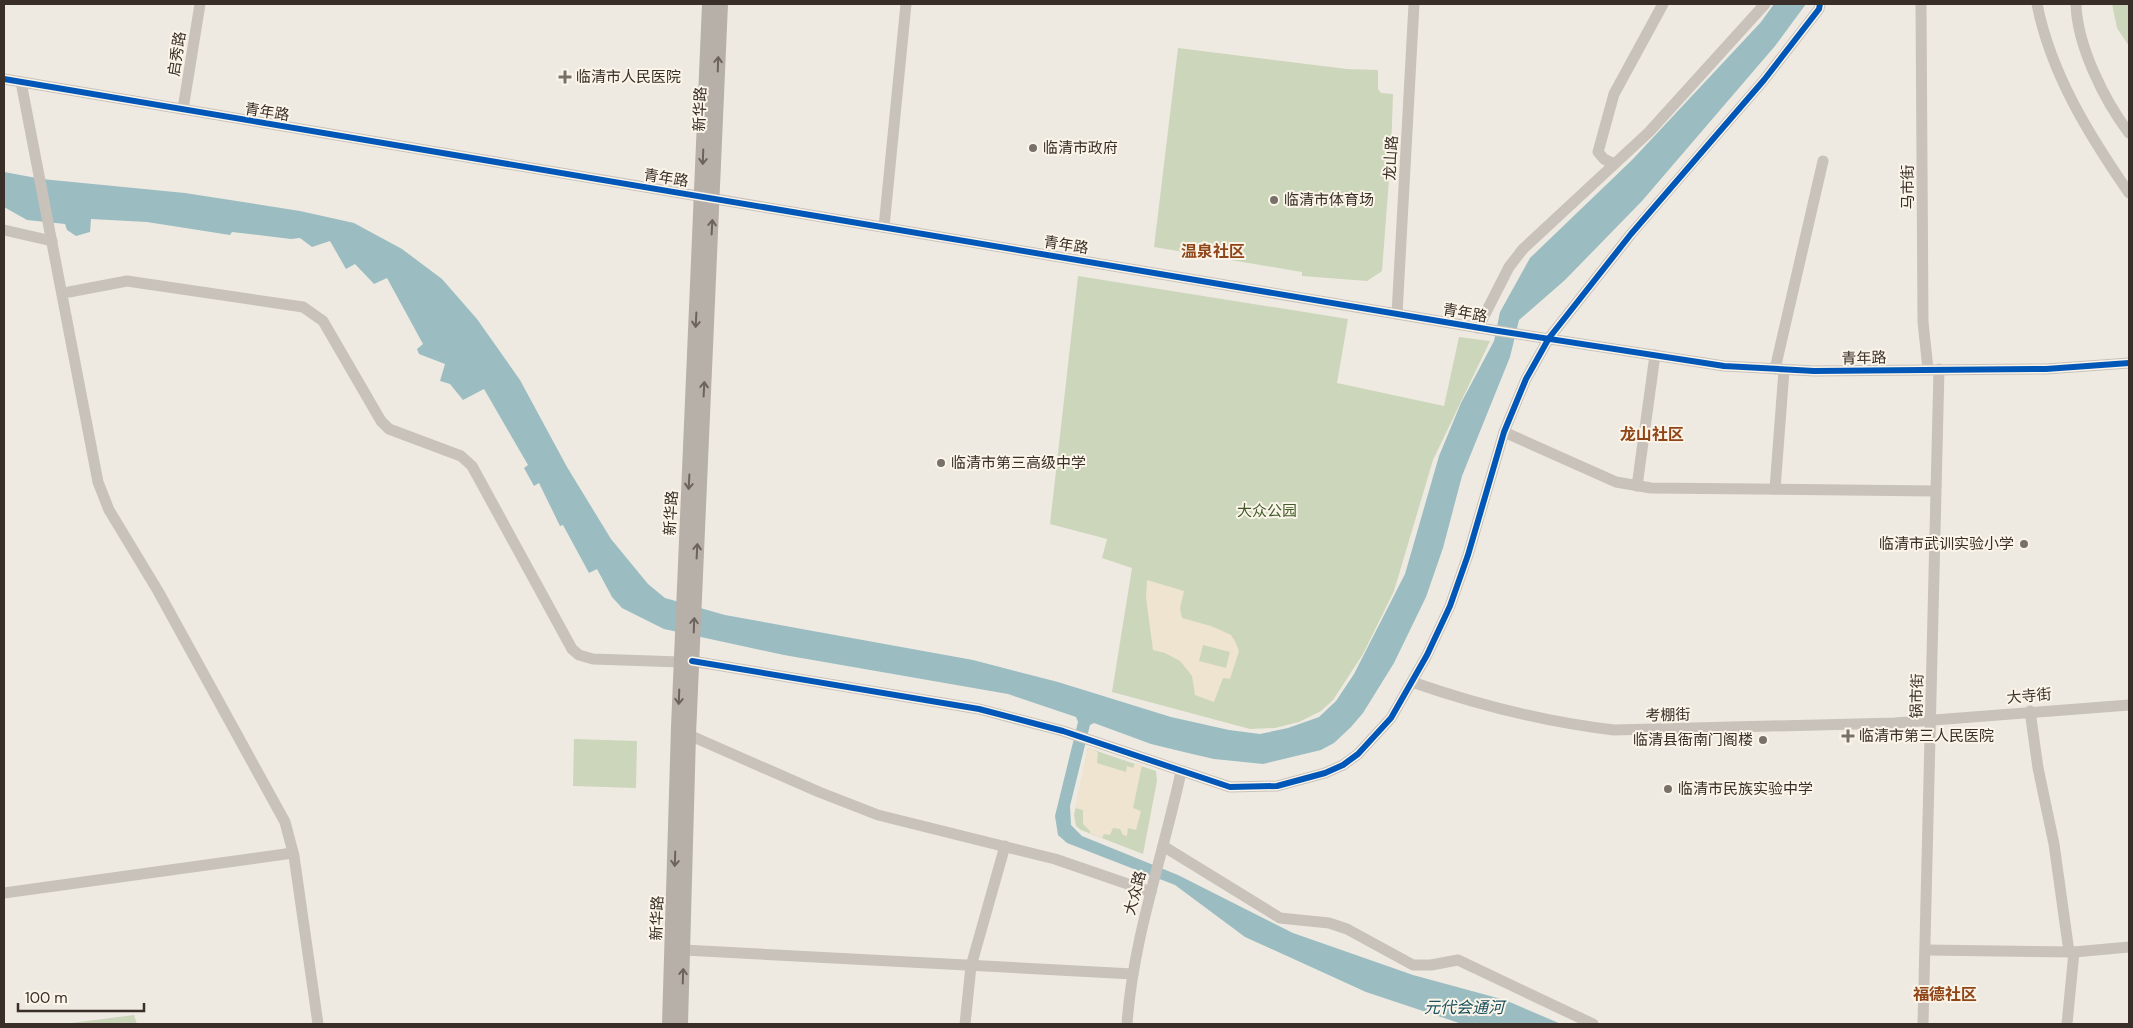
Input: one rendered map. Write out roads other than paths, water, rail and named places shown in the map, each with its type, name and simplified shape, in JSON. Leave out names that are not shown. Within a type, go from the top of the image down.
[{"type":"main road","name":"新华路","points":[[707,198],[710,4]]},
{"type":"main road","name":"新华路","points":[[669,1024],[707,198],[721,4]]},
{"type":"main road","name":"新华路","points":[[681,1024],[689,735],[687,655]]},
{"type":"street","name":"启秀路","points":[[183,109],[200,4]]},
{"type":"street","points":[[884,227],[906,4]]},
{"type":"street","name":"龙山路","points":[[1397,314],[1414,4]]},
{"type":"street","points":[[1614,164],[1604,159],[1598,152],[1614,94],[1662,4]]},
{"type":"street","points":[[1478,328],[1509,267],[1523,249],[1649,132],[1764,4]]},
{"type":"street","points":[[69,292],[127,281],[303,307],[323,322],[381,421],[389,429],[460,456],[472,466],[572,649],[579,655],[593,659],[687,655],[979,709],[1063,731],[1180,772],[1230,787],[1259,788],[1292,784],[1343,765],[1371,742],[1391,718],[1431,646],[1459,583],[1504,432],[1526,379],[1549,338],[1631,234],[1764,80],[1819,9],[1820,4]]},
{"type":"street","name":"马市街","points":[[1921,4],[1923,322],[1934,369]]},
{"type":"street","points":[[2037,4],[2063,84],[2097,146],[2129,193]]},
{"type":"street","points":[[2076,4],[2077,23],[2086,52],[2102,87],[2129,133]]},
{"type":"street","name":"青年路","points":[[4,79],[1478,328],[1724,366],[1814,372],[2046,369],[2129,363]]},
{"type":"street","points":[[25,82],[98,482],[103,499],[158,591],[285,822],[293,853],[318,1024]]},
{"type":"street","points":[[1775,489],[1780,369],[1823,161]]},
{"type":"street","points":[[4,230],[53,235]]},
{"type":"street","points":[[53,235],[69,292],[105,480],[110,496],[164,587],[292,820],[301,855],[325,1024]]},
{"type":"street","points":[[1637,486],[1655,355]]},
{"type":"street","name":"锅市街","points":[[1924,1024],[1932,720],[1935,491],[1934,369]]},
{"type":"street","points":[[1504,432],[1616,482],[1637,486],[1935,491]]},
{"type":"street","name":"考棚街","points":[[1412,682],[1478,704],[1574,725],[1614,730],[1836,725],[1932,720]]},
{"type":"street","name":"大寺街","points":[[1932,720],[2030,711],[2129,705]]},
{"type":"street","points":[[2030,711],[2038,768],[2054,844],[2072,952],[2067,1024]]},
{"type":"street","points":[[689,735],[819,792],[878,815],[1055,859],[1151,892]]},
{"type":"street","name":"大众路","points":[[1127,1024],[1133,974],[1180,772]]},
{"type":"street","points":[[965,1024],[971,966],[1005,846]]},
{"type":"street","points":[[1163,846],[1280,918],[1329,923],[1347,929],[1412,965],[1431,965],[1458,960],[1593,1024]]},
{"type":"street","points":[[4,893],[293,853]]},
{"type":"street","points":[[1926,950],[2072,952],[2129,948]]},
{"type":"street","points":[[684,950],[1133,974]]},
{"type":"water","name":"元代会通河","points":[[1774,4],[1806,4],[1775,46],[1642,201],[1565,280],[1519,320],[1510,357],[1462,476],[1443,548],[1426,597],[1394,663],[1363,713],[1351,727],[1334,743],[1321,750],[1263,764],[1214,759],[1188,753],[1151,744],[1094,723],[1090,725],[1070,806],[1071,825],[1082,836],[1178,875],[1293,933],[1413,975],[1505,1000],[1561,1024],[1462,1024],[1366,992],[1245,937],[1175,885],[1067,843],[1058,835],[1055,816],[1078,722],[1076,717],[1008,694],[784,655],[664,629],[622,608],[612,597],[597,569],[589,573],[563,525],[560,526],[539,483],[534,486],[524,468],[528,465],[484,389],[463,400],[450,384],[440,381],[445,364],[419,354],[417,349],[423,344],[387,278],[374,284],[355,264],[346,269],[330,241],[312,247],[300,238],[291,239],[232,232],[230,235],[147,222],[91,219],[90,232],[76,236],[67,230],[65,224],[27,220],[4,207],[4,172],[42,179],[185,193],[300,211],[354,223],[402,249],[442,279],[477,319],[520,380],[567,467],[611,539],[648,584],[665,598],[725,615],[973,660],[1058,682],[1171,717],[1229,730],[1260,734],[1288,728],[1319,717],[1336,701],[1354,674],[1405,574],[1439,456],[1461,403],[1494,341],[1500,312],[1530,258],[1632,160],[1761,22]]},
{"type":"place","name":"临清市人民医院","points":[[565,77]]},
{"type":"place","name":"临清市政府","points":[[1033,148]]},
{"type":"place","name":"临清市体育场","points":[[1274,200]]},
{"type":"place","name":"临清市第三高级中学","points":[[941,463]]},
{"type":"place","name":"临清市武训实验小学","points":[[2024,544]]},
{"type":"place","name":"临清市第三人民医院","points":[[1848,736]]},
{"type":"place","name":"临清县衙南门阁楼","points":[[1763,740]]},
{"type":"place","name":"临清市民族实验中学","points":[[1668,789]]},
{"type":"district","name":"温泉社区","points":[[1213,251]]},
{"type":"district","name":"龙山社区","points":[[1652,434]]},
{"type":"district","name":"福德社区","points":[[1945,994]]},
{"type":"park label","name":"大众公园","points":[[1267,511]]}]
